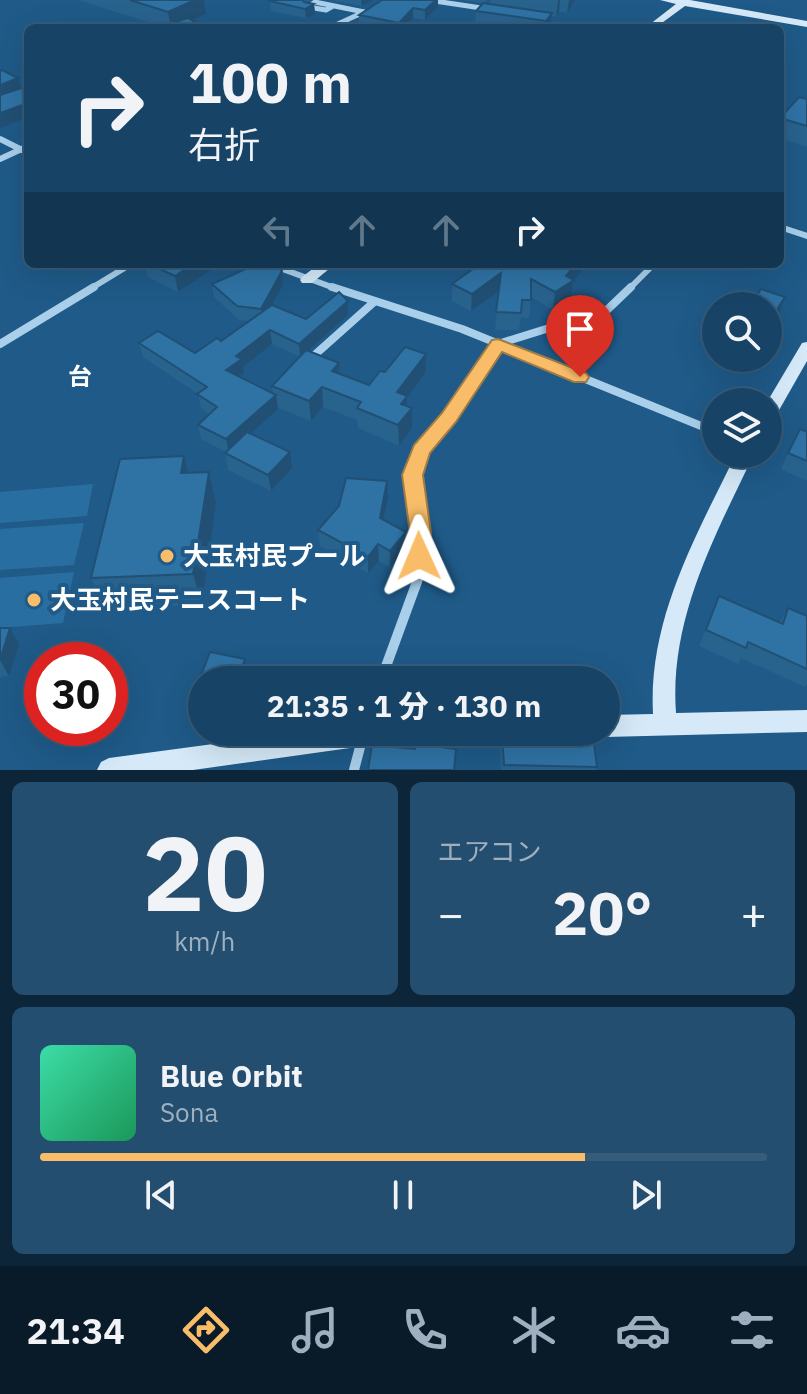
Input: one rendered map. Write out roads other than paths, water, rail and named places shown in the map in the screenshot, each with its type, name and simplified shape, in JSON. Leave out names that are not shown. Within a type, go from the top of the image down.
[{"type":"street","points":[[428,0],[501,11]]},
{"type":"street","points":[[664,0],[685,1],[807,24]]},
{"type":"street","points":[[654,24],[685,1]]},
{"type":"street","points":[[333,6],[326,10],[308,7],[315,2],[364,12]]},
{"type":"street","points":[[338,24],[375,6]]},
{"type":"street","points":[[0,139],[24,148]]},
{"type":"street","points":[[0,159],[24,150]]},
{"type":"street","points":[[784,228],[807,236]]},
{"type":"street","points":[[0,344],[124,268]]},
{"type":"street","points":[[278,268],[462,329],[702,426]]},
{"type":"street","points":[[307,280],[323,268]]},
{"type":"street","points":[[386,666],[418,579],[421,533],[412,475],[421,450],[449,417],[498,344],[607,310],[650,268]]},
{"type":"street","points":[[297,370],[374,302]]},
{"type":"street","points":[[782,391],[807,347]]},
{"type":"street","points":[[665,723],[661,698],[677,599],[738,468]]},
{"type":"street","points":[[620,725],[807,721]]},
{"type":"street","points":[[109,770],[166,766],[286,746]]},
{"type":"street","points":[[354,770],[360,746]]},
{"type":"place","name":"大玉村民プール","points":[[167,556]]},
{"type":"place","name":"大玉村民テニスコート","points":[[34,600]]},
{"type":"district","name":"台","points":[[80,377]]}]
